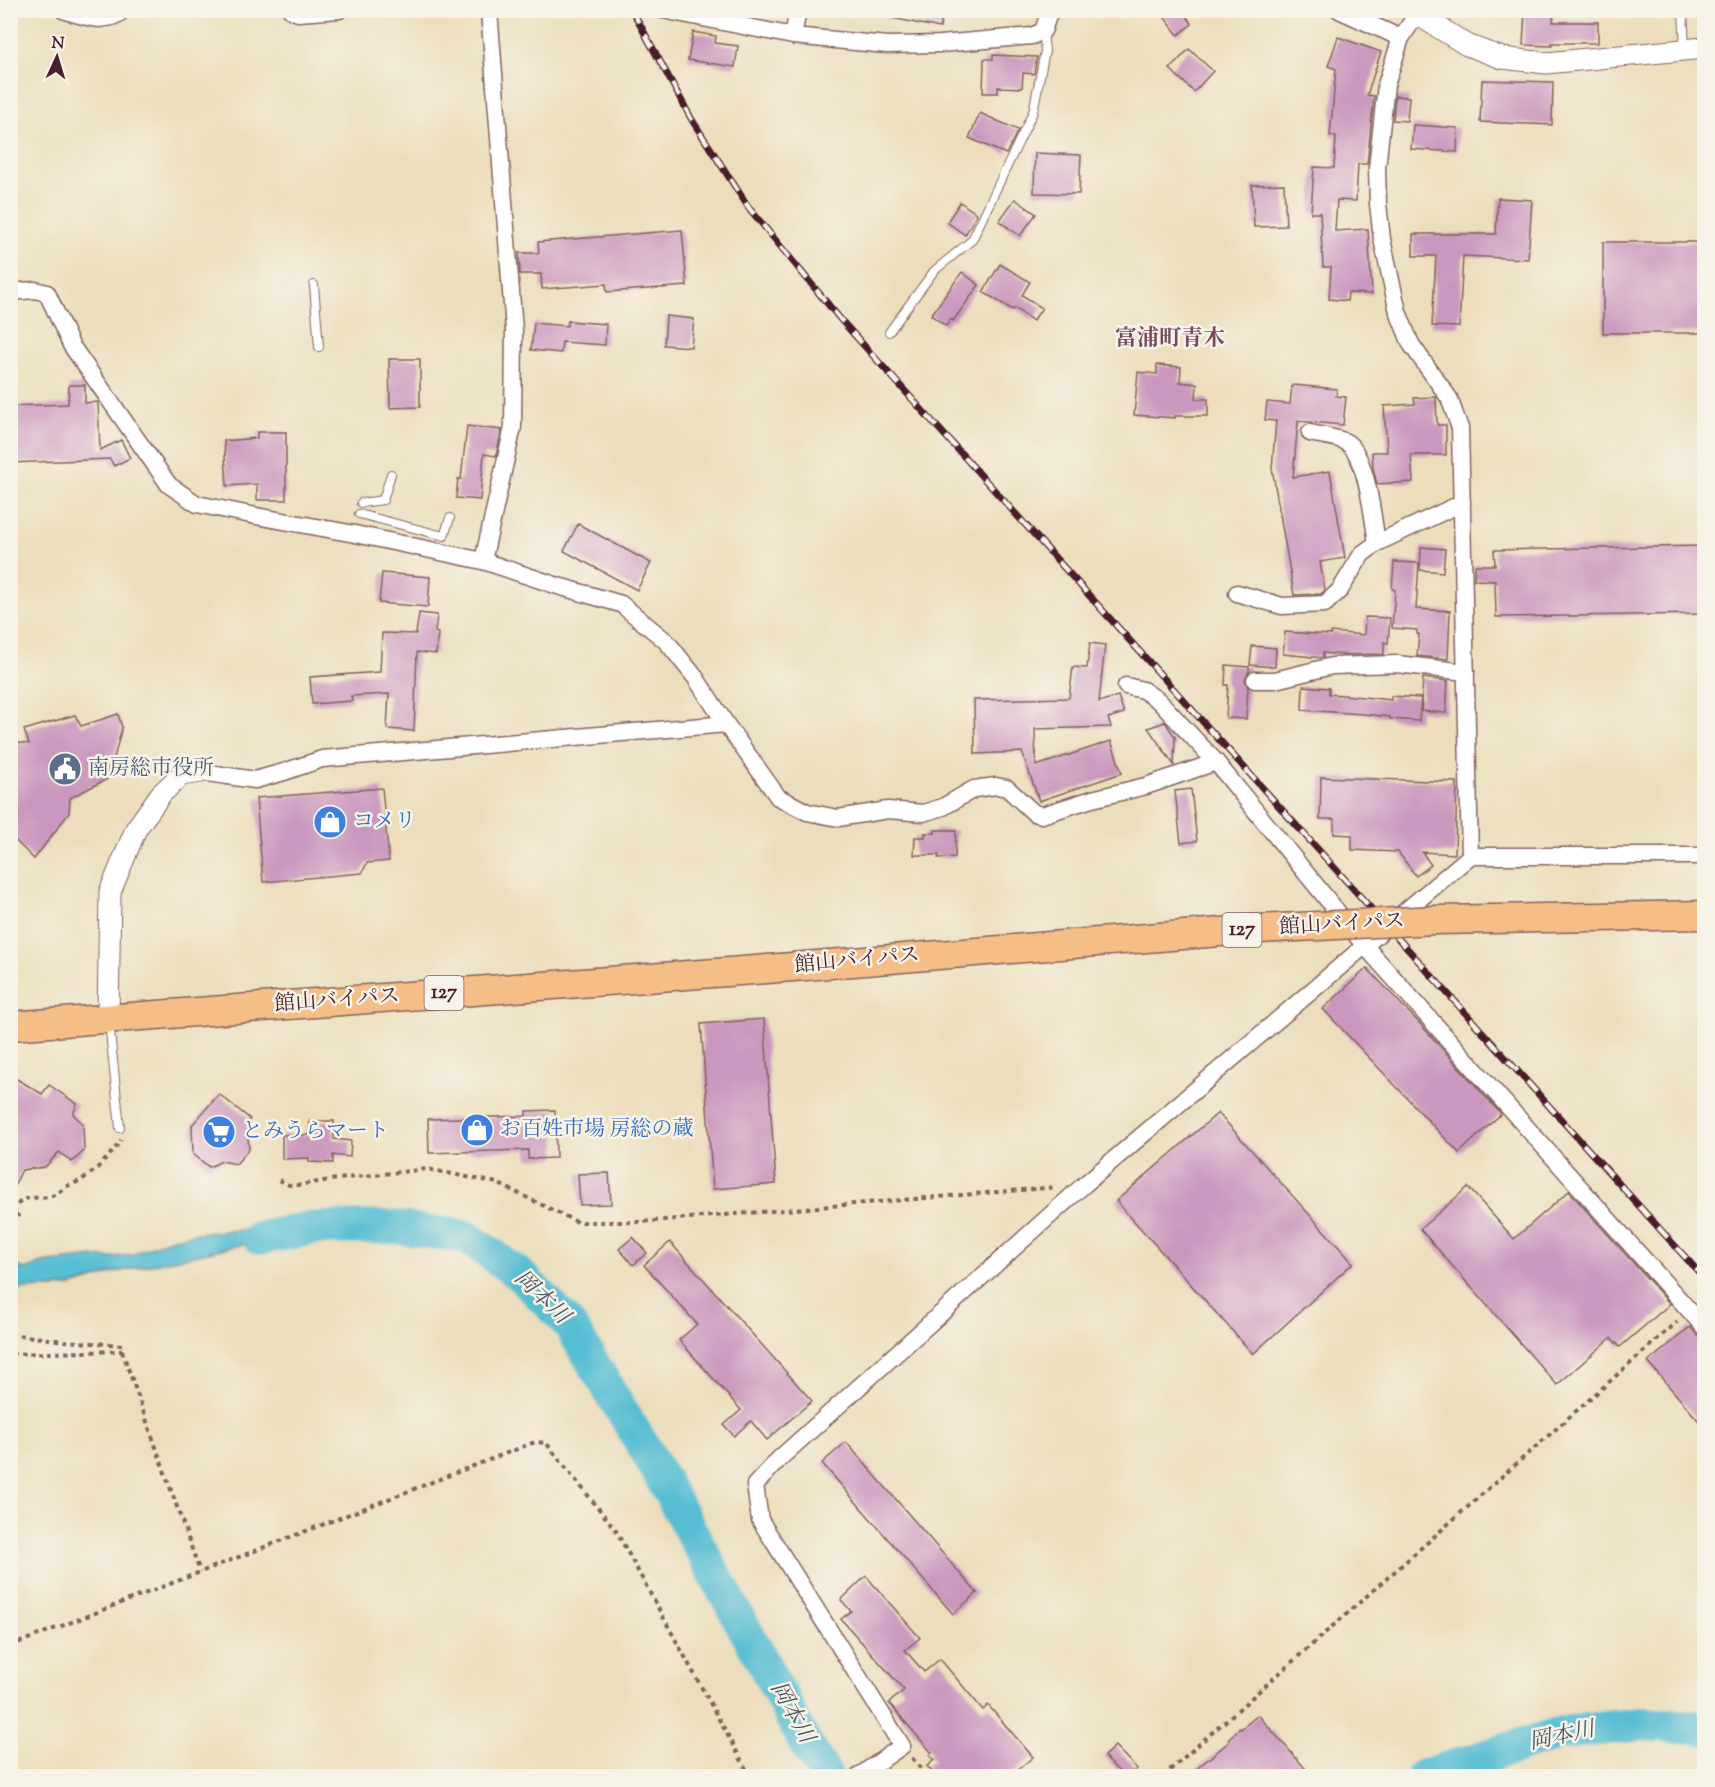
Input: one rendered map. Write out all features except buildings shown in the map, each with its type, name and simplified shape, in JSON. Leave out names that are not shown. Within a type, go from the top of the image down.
[{"type":"highway","name":"館山バイパス","points":[[10,1026],[780,968],[1257,929],[1436,920],[1704,915]]},
{"type":"street","points":[[63,10],[90,20],[118,16],[123,10]]},
{"type":"street","points":[[291,10],[298,13],[339,10]]},
{"type":"street","points":[[483,561],[513,427],[514,362],[514,330],[489,10]]},
{"type":"street","points":[[663,10],[793,36],[887,45],[940,44],[1032,36],[1043,31],[1050,10]]},
{"type":"street","points":[[793,36],[798,10]]},
{"type":"street","points":[[1339,10],[1401,38]]},
{"type":"street","points":[[1470,856],[1460,428],[1449,398],[1411,344],[1398,312],[1382,239],[1377,168],[1386,86],[1401,38],[1416,12],[1467,45],[1502,58],[1546,63],[1695,49]]},
{"type":"street","points":[[10,292],[35,290],[47,293],[71,345],[162,476],[169,485],[197,504],[483,561],[621,604],[667,642],[695,677],[778,797],[807,812],[838,818],[888,810],[922,813],[943,807],[974,789],[996,786],[1007,788],[1034,813],[1042,815],[1092,799],[1146,786],[1216,762]]},
{"type":"street","points":[[1310,433],[1347,442],[1356,453],[1364,471],[1377,543]]},
{"type":"street","points":[[1237,593],[1282,606],[1325,604],[1340,590],[1362,554],[1377,543],[1462,503]]},
{"type":"street","points":[[1255,680],[1275,680],[1332,666],[1397,664],[1466,672]]},
{"type":"street","points":[[1126,686],[1143,690],[1159,701],[1216,762],[1365,946],[1704,1327]]},
{"type":"street","points":[[108,1018],[110,892],[136,829],[161,794],[181,775],[201,772],[255,780],[322,759],[726,724]]},
{"type":"street","points":[[859,1776],[902,1746],[760,1520],[755,1485],[780,1458],[1085,1184],[1470,856],[1704,855]]},
{"type":"lane","points":[[1683,10],[1695,49]]},
{"type":"lane","points":[[889,332],[934,271],[972,240],[1033,112],[1045,51],[1043,31]]},
{"type":"lane","points":[[314,285],[319,347]]},
{"type":"lane","points":[[361,503],[383,500],[391,474]]},
{"type":"lane","points":[[359,514],[444,536],[450,518]]},
{"type":"lane","points":[[108,1018],[121,1133]]},
{"type":"path","points":[[10,1221],[18,1216],[11,1211],[19,1201],[26,1198],[49,1197],[90,1174],[111,1154],[121,1133]]},
{"type":"path","points":[[279,1180],[289,1185],[298,1185],[427,1169],[497,1183],[576,1222],[641,1222],[1085,1184]]},
{"type":"path","points":[[1163,1776],[1690,1311]]},
{"type":"path","points":[[10,1334],[122,1345],[122,1351],[200,1572]]},
{"type":"path","points":[[10,1354],[122,1351]]},
{"type":"path","points":[[10,1646],[535,1442],[546,1443],[615,1529],[750,1776]]},
{"type":"path","points":[[902,1746],[927,1776]]},
{"type":"water","points":[[308,1228],[286,1238],[235,1246],[117,1272],[69,1287],[21,1289],[11,1301],[11,1263],[26,1270],[42,1263],[134,1254],[169,1239],[198,1233]]},
{"type":"waterway","name":"岡本川","points":[[259,1238],[314,1228],[393,1227],[467,1237],[520,1275],[569,1324],[650,1457],[805,1743],[826,1776]]},
{"type":"waterway","name":"岡本川","points":[[1423,1776],[1561,1733],[1643,1724],[1695,1727],[1704,1730]]},
{"type":"railway","points":[[632,10],[692,120],[749,208],[841,320],[1704,1278]]},
{"type":"place","name":"南房総市役所","points":[[65,769]]},
{"type":"place","name":"コメリ","points":[[330,822]]},
{"type":"place","name":"お百姓市場 房総の蔵","points":[[477,1130]]},
{"type":"place","name":"とみうらマート","points":[[219,1132]]},
{"type":"district","name":"富浦町青木","points":[[1170,340]]}]
